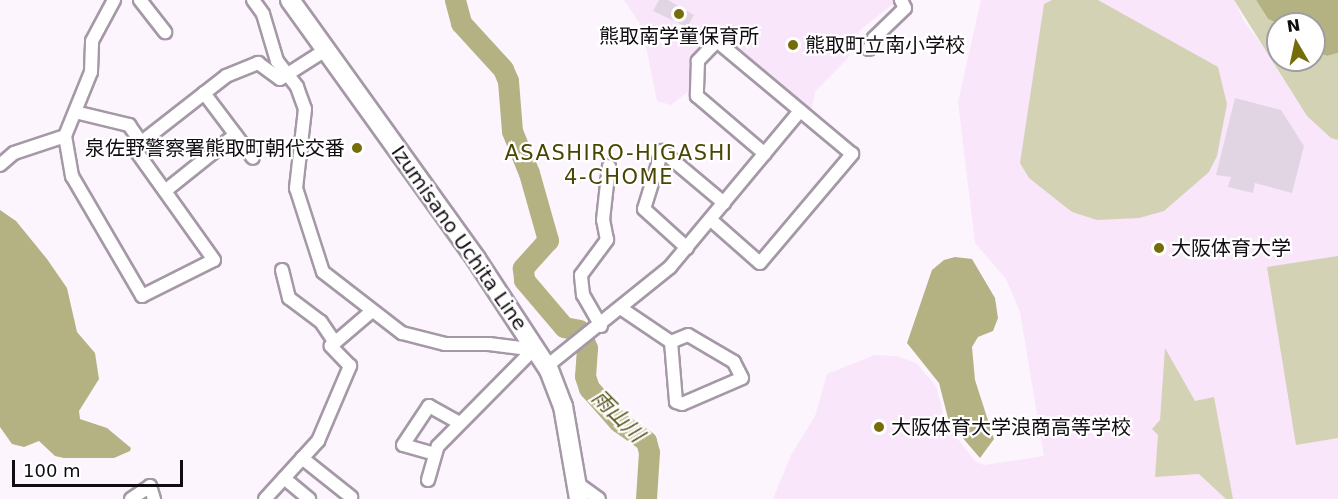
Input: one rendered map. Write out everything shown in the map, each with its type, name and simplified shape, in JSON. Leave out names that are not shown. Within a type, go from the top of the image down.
[{"type":"main road","name":"Izumisano Uchita Line","points":[[290,0],[327,49],[547,366],[563,406],[578,491]]},
{"type":"street","points":[[114,0],[93,40],[91,72],[65,136],[72,176],[142,296],[214,260],[134,147],[226,76],[258,63],[280,79],[327,49]]},
{"type":"street","points":[[140,0],[165,32]]},
{"type":"street","points":[[253,0],[263,14],[272,49],[297,87],[305,109],[296,188],[304,222],[323,272],[402,333],[424,341],[535,350]]},
{"type":"street","points":[[869,49],[874,38],[905,8],[901,0]]},
{"type":"street","points":[[711,220],[760,263],[852,154],[717,41],[698,61],[697,96],[765,154]]},
{"type":"street","points":[[204,93],[253,158]]},
{"type":"street","points":[[547,366],[622,309],[687,248],[800,111]]},
{"type":"street","points":[[75,112],[129,125],[141,142]]},
{"type":"street","points":[[165,191],[236,135]]},
{"type":"street","points":[[0,165],[14,153],[65,136]]},
{"type":"street","points":[[687,248],[644,209],[662,151],[724,203]]},
{"type":"street","points":[[597,329],[583,295],[581,275],[607,240],[603,220],[609,166]]},
{"type":"street","points":[[282,270],[289,298],[321,322],[335,343]]},
{"type":"street","points":[[622,309],[671,342]]},
{"type":"street","points":[[265,499],[318,441],[350,366],[331,346],[372,311]]},
{"type":"street","points":[[688,335],[734,362],[742,378],[682,404],[676,402],[671,342],[688,335]]},
{"type":"street","points":[[428,480],[438,446],[535,350]]},
{"type":"street","points":[[435,454],[403,445],[429,406],[460,423]]},
{"type":"street","points":[[302,458],[351,497]]},
{"type":"street","points":[[284,478],[309,499]]},
{"type":"street","points":[[131,499],[150,486],[154,499]]},
{"type":"street","points":[[578,491],[599,499]]},
{"type":"shaded area","name":"熊取町立南小学校","points":[[624,0],[897,1],[860,30],[848,58],[815,92],[811,112],[717,34],[693,58],[690,90],[671,105],[657,101],[642,27]]},
{"type":"shaded area","name":"大阪体育大学","points":[[981,0],[1234,0],[1244,21],[1266,51],[1266,72],[1282,72],[1331,138],[1338,140],[1338,499],[773,499],[791,455],[815,416],[827,374],[875,355],[897,356],[916,363],[936,386],[946,424],[976,462],[984,465],[1044,456],[1020,312],[1006,279],[975,243],[958,102]]},
{"type":"shaded area","points":[[1052,0],[1098,0],[1218,67],[1227,104],[1217,156],[1209,172],[1164,211],[1139,218],[1097,220],[1072,212],[1029,178],[1020,163],[1044,4]]},
{"type":"shaded area","points":[[1234,0],[1256,0],[1266,16],[1266,51]]},
{"type":"shaded area","points":[[1256,0],[1338,0],[1338,53],[1326,56],[1326,12],[1266,12],[1266,16]]},
{"type":"shaded area","points":[[1338,53],[1338,140],[1331,138],[1307,116],[1279,72],[1326,72],[1326,56]]},
{"type":"shaded area","points":[[0,210],[16,221],[67,288],[77,332],[95,353],[99,379],[79,411],[80,419],[107,428],[131,448],[130,451],[114,458],[64,458],[55,456],[39,441],[24,447],[12,444],[0,427]]},
{"type":"shaded area","points":[[1338,256],[1338,438],[1296,445],[1267,267]]},
{"type":"shaded area","points":[[955,257],[972,259],[995,298],[998,318],[993,331],[978,337],[972,347],[975,380],[994,439],[980,458],[949,422],[939,383],[907,343],[932,270],[944,260]]},
{"type":"shaded area","points":[[1165,348],[1195,401],[1214,397],[1233,499],[1226,499],[1199,474],[1155,477],[1158,435],[1152,429],[1160,420]]},
{"type":"building","name":"熊取南学童保育所","points":[[659,0],[668,0],[694,15],[687,27],[653,11]]},
{"type":"building","points":[[1235,98],[1281,110],[1304,146],[1292,193],[1255,183],[1253,193],[1228,187],[1231,177],[1216,175]]},
{"type":"waterway","name":"雨山川","points":[[455,0],[461,23],[503,69],[508,81],[512,131],[529,173],[548,240],[523,268],[524,280],[564,327],[579,330],[587,348],[585,376],[589,388],[619,422],[646,441],[649,452],[646,499]]},
{"type":"place","name":"熊取南学童保育所","points":[[679,14]]},
{"type":"place","name":"熊取町立南小学校","points":[[793,45]]},
{"type":"place","name":"泉佐野警察署熊取町朝代交番","points":[[357,148]]},
{"type":"place","name":"大阪体育大学","points":[[1159,248]]},
{"type":"place","name":"大阪体育大学浪商高等学校","points":[[879,427]]},
{"type":"district","name":"ASASHIRO-HIGASHI 4-CHOME","points":[[619,165]]}]
